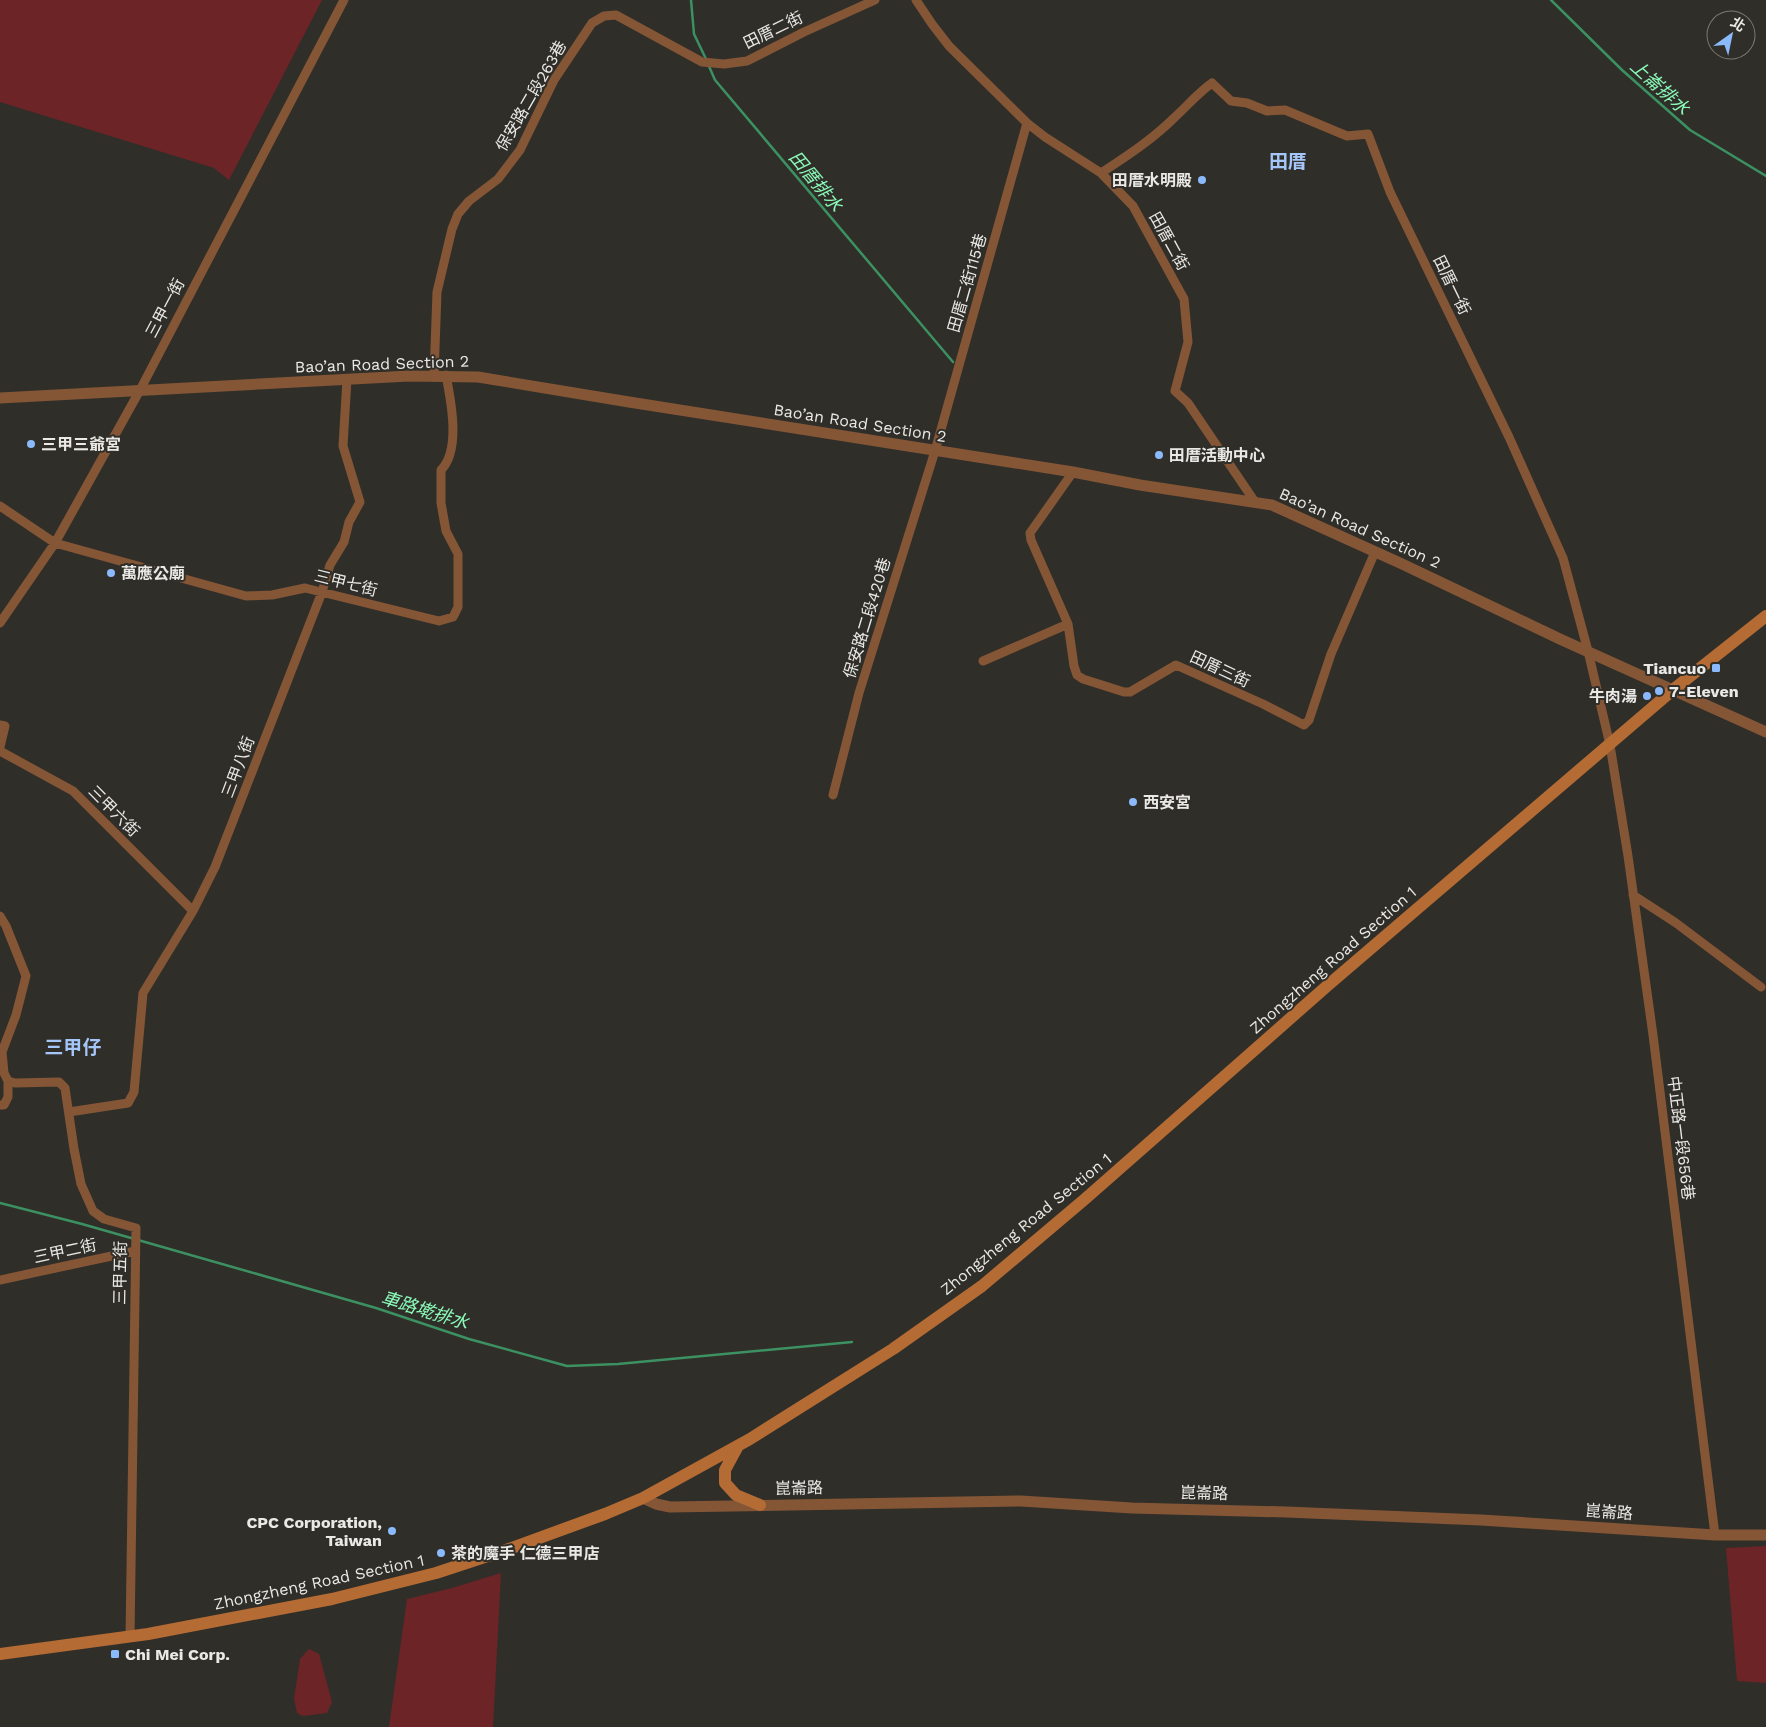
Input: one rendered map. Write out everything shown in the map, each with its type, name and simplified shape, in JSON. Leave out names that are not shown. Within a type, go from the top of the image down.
[{"type":"main road","name":"Zhongzheng Road Section 1","points":[[0,1654],[130,1636],[332,1599],[436,1573],[533,1541],[605,1514],[643,1498],[738,1446],[893,1349],[982,1286],[1085,1200],[1327,986],[1674,690],[1766,616]]},
{"type":"main road","points":[[738,1446],[726,1470],[726,1483],[736,1495],[760,1505]]},
{"type":"street","name":"三甲一街","points":[[0,623],[55,543],[140,390],[344,0]]},
{"type":"street","name":"田厝二街","points":[[706,62],[724,64],[747,61],[804,32],[875,0]]},
{"type":"street","name":"田厝二街","points":[[916,0],[949,46],[1027,123],[1045,137],[1101,173],[1134,206],[1184,299],[1188,342],[1174,391],[1188,403],[1255,502]]},
{"type":"street","name":"保安路二段263巷","points":[[434,376],[437,292],[452,229],[458,214],[469,201],[498,179],[520,150],[554,80],[592,23],[604,16],[616,15],[706,62]]},
{"type":"street","name":"田厝一街","points":[[1101,173],[1131,153],[1174,118],[1198,93],[1212,83],[1231,101],[1247,103],[1267,111],[1285,110],[1347,136],[1368,134],[1390,192],[1509,437],[1563,558],[1588,651],[1610,745]]},
{"type":"street","name":"田厝二街115巷","points":[[935,451],[1027,123]]},
{"type":"street","name":"Bao’an Road Section 2","points":[[0,398],[347,379],[446,375],[478,377],[1272,505],[1766,732]]},
{"type":"street","name":"三甲七街","points":[[0,506],[55,543],[246,596],[272,596],[305,588],[439,621],[453,616],[458,607],[458,554],[446,531],[442,502],[441,470],[446,466],[454,437],[451,398],[446,375]]},
{"type":"street","name":"三甲八街","points":[[69,1112],[128,1103],[134,1092],[143,993],[193,911],[215,867],[322,592],[330,566],[344,542],[349,522],[360,502],[343,446],[347,379]]},
{"type":"street","name":"保安路二段420巷","points":[[833,795],[859,693],[935,451]]},
{"type":"street","name":"田厝三街","points":[[1073,472],[1030,533],[1031,540],[1068,624],[1077,675],[1083,679],[1130,692],[1176,665],[1304,725],[1309,720],[1331,654],[1375,552]]},
{"type":"street","points":[[983,661],[1068,624]]},
{"type":"street","points":[[0,725],[5,726],[0,747]]},
{"type":"street","name":"中正路一段656巷","points":[[1610,745],[1634,895],[1656,1054],[1715,1535]]},
{"type":"street","name":"三甲六街","points":[[0,751],[73,791],[193,911]]},
{"type":"street","points":[[1634,895],[1676,923],[1761,987]]},
{"type":"street","points":[[0,916],[6,926],[26,976],[16,1015],[2,1052],[4,1072],[8,1081],[8,1098],[4,1105],[0,1105]]},
{"type":"street","name":"三甲五街","points":[[8,1081],[15,1083],[59,1082],[65,1088],[81,1184],[93,1211],[104,1219],[136,1228],[130,1636]]},
{"type":"street","name":"三甲二街","points":[[0,1280],[136,1251]]},
{"type":"street","name":"崑崙路","points":[[643,1498],[656,1504],[670,1506],[1022,1501],[1132,1508],[1481,1520],[1715,1535],[1766,1535]]},
{"type":"shaded area","points":[[0,0],[322,0],[229,180],[214,168],[0,102]]},
{"type":"shaded area","points":[[1766,1546],[1766,1683],[1737,1681],[1726,1548]]},
{"type":"shaded area","points":[[501,1573],[493,1727],[389,1727],[407,1599]]},
{"type":"shaded area","points":[[309,1649],[319,1654],[332,1702],[327,1713],[303,1716],[297,1713],[294,1699],[300,1659]]},
{"type":"waterway","name":"田厝排水","points":[[691,0],[694,34],[706,59]]},
{"type":"waterway","name":"上崙排水","points":[[1551,0],[1622,70],[1690,130],[1766,176]]},
{"type":"waterway","name":"田厝排水","points":[[708,64],[715,80],[953,362]]},
{"type":"waterway","name":"車路墘排水","points":[[0,1203],[82,1224],[376,1308],[469,1339],[567,1366],[618,1364],[852,1342]]},
{"type":"place","name":"田厝水明殿","points":[[1202,180]]},
{"type":"place","name":"三甲三爺宮","points":[[31,444]]},
{"type":"place","name":"田厝活動中心","points":[[1159,455]]},
{"type":"place","name":"萬應公廟","points":[[111,573]]},
{"type":"place","name":"Tiancuo","points":[[1716,668]]},
{"type":"place","name":"7-Eleven","points":[[1659,691]]},
{"type":"place","name":"牛肉湯","points":[[1647,696]]},
{"type":"place","name":"西安宮","points":[[1133,802]]},
{"type":"place","name":"CPC Corporation, Taiwan","points":[[392,1531]]},
{"type":"place","name":"茶的魔手 仁德三甲店","points":[[441,1553]]},
{"type":"place","name":"Chi Mei Corp.","points":[[115,1654]]},
{"type":"district","name":"田厝","points":[[1288,161]]},
{"type":"district","name":"三甲仔","points":[[73,1047]]}]
